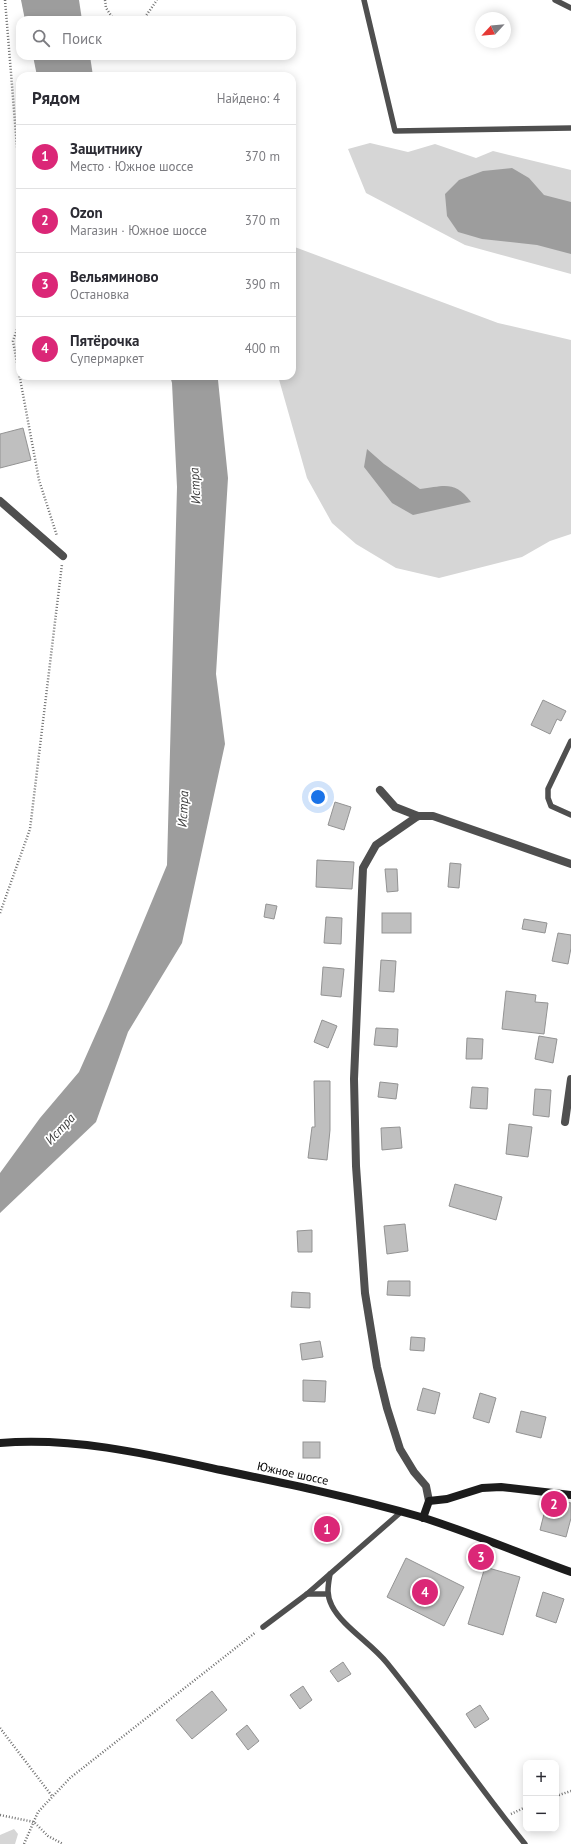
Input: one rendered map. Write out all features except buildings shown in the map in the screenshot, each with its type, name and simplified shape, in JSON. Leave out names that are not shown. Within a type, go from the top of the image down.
[{"type":"main road","name":"Южное шоссе","points":[[0,1443],[28,1441],[85,1444],[157,1456],[345,1496],[423,1518],[571,1572]]},
{"type":"main road","points":[[423,1518],[429,1501],[448,1499],[482,1488],[502,1487],[571,1495]]},
{"type":"street","points":[[0,501],[63,556]]},
{"type":"street","points":[[380,790],[395,807],[418,816],[433,816],[571,864]]},
{"type":"street","points":[[418,816],[376,845],[363,868],[354,1079],[356,1166],[365,1293],[377,1367],[386,1408],[400,1449],[414,1472],[426,1486],[429,1501]]},
{"type":"street","points":[[565,1122],[571,1079]]},
{"type":"lane","points":[[364,0],[395,130],[571,128]]},
{"type":"lane","points":[[554,0],[571,8]]},
{"type":"lane","points":[[571,742],[548,788],[548,798],[551,806],[571,815]]},
{"type":"lane","points":[[263,1627],[307,1594],[401,1512]]},
{"type":"lane","points":[[330,1574],[327,1594],[332,1607],[340,1617],[381,1656],[408,1688],[525,1844]]},
{"type":"lane","points":[[307,1594],[327,1594]]},
{"type":"path","points":[[5,0],[16,134]]},
{"type":"path","points":[[105,0],[106,8],[111,16]]},
{"type":"path","points":[[146,16],[157,0]]},
{"type":"path","points":[[16,332],[13,340],[16,354]]},
{"type":"path","points":[[0,913],[30,829],[63,556],[39,480],[21,380]]},
{"type":"path","points":[[24,1844],[38,1812],[70,1778],[102,1751],[263,1627]]},
{"type":"path","points":[[0,1728],[52,1796]]},
{"type":"path","points":[[559,1795],[571,1791]]},
{"type":"path","points":[[504,1818],[523,1808]]},
{"type":"path","points":[[0,1815],[34,1822],[48,1836],[63,1844]]},
{"type":"shaded area","points":[[370,143],[408,152],[435,144],[476,158],[493,151],[571,170],[571,274],[465,245],[366,193],[348,149]]},
{"type":"shaded area","points":[[296,247],[498,323],[571,340],[571,534],[550,541],[522,557],[439,578],[396,568],[356,544],[332,523],[307,478],[279,380],[296,380]]},
{"type":"shaded area","points":[[14,1829],[18,1834],[15,1844],[0,1844],[0,1835]]},
{"type":"water","points":[[21,0],[79,0],[81,16],[24,16]]},
{"type":"water","points":[[34,60],[91,60],[92,72],[36,72]]},
{"type":"water","points":[[512,168],[529,178],[544,195],[571,202],[571,254],[537,245],[482,239],[458,232],[447,216],[445,194],[459,180],[483,171]]},
{"type":"water","name":"Истра","points":[[171,380],[218,380],[228,478],[216,674],[225,744],[182,943],[128,1032],[96,1122],[0,1213],[0,1173],[40,1118],[79,1072],[167,865],[177,487]]},
{"type":"water","points":[[367,449],[384,464],[420,489],[442,486],[454,487],[460,490],[471,502],[413,515],[392,503],[364,467]]},
{"type":"place","name":"Ozon","points":[[554,1504]]},
{"type":"place","name":"Защитнику","points":[[327,1529]]},
{"type":"place","name":"Вельяминово","points":[[481,1557]]},
{"type":"place","name":"Пятёрочка","points":[[425,1592]]}]
